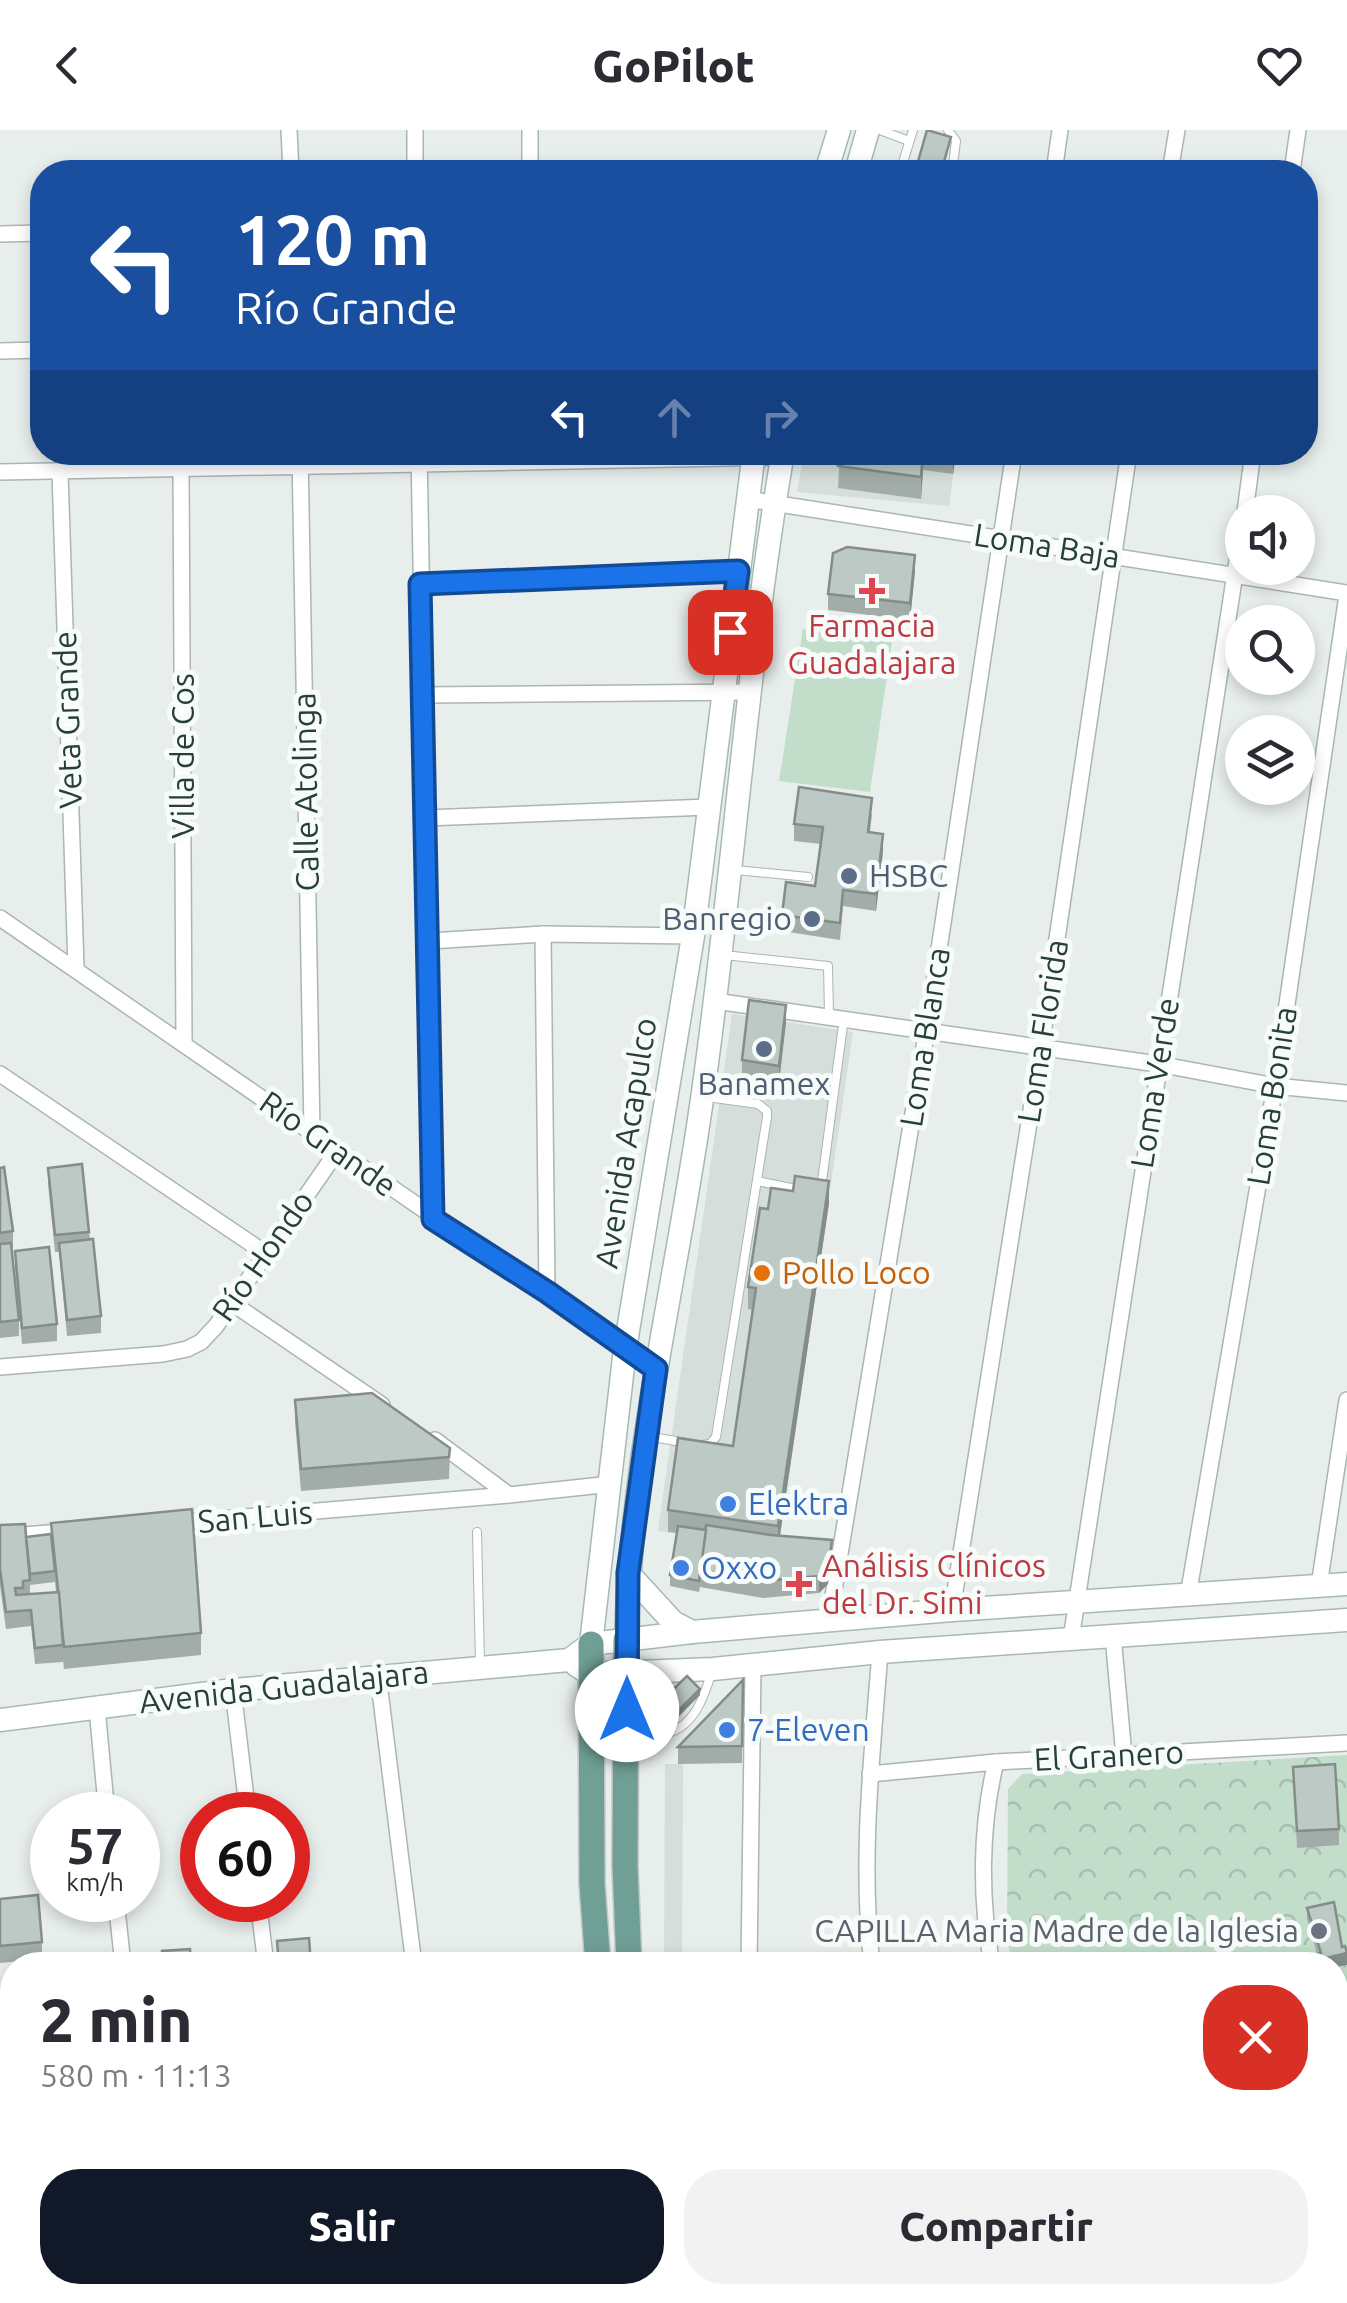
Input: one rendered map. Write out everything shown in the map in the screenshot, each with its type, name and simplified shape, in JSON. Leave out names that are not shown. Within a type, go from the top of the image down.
[{"type":"main road","points":[[830,160],[839,130]]},
{"type":"main road","points":[[859,160],[868,130]]},
{"type":"main road","name":"Avenida Acapulco","points":[[597,1952],[580,1667],[591,1644],[625,1348],[693,936],[752,465]]},
{"type":"main road","name":"Avenida Acapulco","points":[[628,1952],[625,1866],[628,1573],[644,1436],[702,1096],[781,465]]},
{"type":"main road","points":[[628,1573],[673,1622],[692,1632]]},
{"type":"main road","points":[[591,1644],[952,1610],[1347,1584]]},
{"type":"main road","name":"Avenida Guadalajara","points":[[0,1720],[233,1690],[480,1667],[580,1667],[628,1673],[1347,1620]]},
{"type":"street","points":[[290,130],[291,160]]},
{"type":"street","points":[[415,130],[415,160]]},
{"type":"street","points":[[530,130],[530,160]]},
{"type":"street","points":[[1056,160],[1060,130]]},
{"type":"street","points":[[1172,160],[1177,130]]},
{"type":"street","points":[[1294,160],[1298,130]]},
{"type":"street","points":[[0,234],[30,233]]},
{"type":"street","points":[[0,351],[30,350]]},
{"type":"street","points":[[0,472],[181,470],[240,465]]},
{"type":"street","name":"Calle Atolinga","points":[[300,465],[312,1132]]},
{"type":"street","points":[[419,465],[433,1219]]},
{"type":"street","name":"Loma Blanca","points":[[830,1620],[927,1029],[1012,465]]},
{"type":"street","name":"Loma Florida","points":[[952,1610],[1127,465]]},
{"type":"street","points":[[1247,495],[1251,465]]},
{"type":"street","name":"Villa de Cos","points":[[181,470],[184,1043]]},
{"type":"street","name":"Veta Grande","points":[[60,472],[76,968]]},
{"type":"street","name":"Loma Baja","points":[[747,499],[1115,558],[1225,572]]},
{"type":"street","points":[[420,584],[738,571]]},
{"type":"street","name":"Loma Verde","points":[[1071,1639],[1234,585]]},
{"type":"street","name":"Loma Baja","points":[[1299,585],[1347,594]]},
{"type":"street","name":"Loma Bonita","points":[[1188,1596],[1275,1086],[1347,594]]},
{"type":"street","points":[[423,695],[751,692]]},
{"type":"street","points":[[425,818],[709,807]]},
{"type":"street","name":"Río Grande","points":[[0,918],[656,1369]]},
{"type":"street","points":[[430,941],[543,934],[693,936]]},
{"type":"street","points":[[543,934],[547,1292]]},
{"type":"street","points":[[715,1000],[1158,1064],[1275,1086],[1347,1093]]},
{"type":"street","points":[[0,1074],[265,1253]]},
{"type":"street","name":"Río Hondo","points":[[0,1368],[150,1356],[187,1350],[201,1342],[338,1150]]},
{"type":"street","points":[[232,1303],[402,1418]]},
{"type":"street","points":[[1319,1586],[1347,1400]]},
{"type":"street","points":[[417,1428],[509,1495]]},
{"type":"street","name":"San Luis","points":[[159,1524],[612,1484]]},
{"type":"street","points":[[0,1537],[80,1531]]},
{"type":"street","points":[[1113,1636],[1124,1756]]},
{"type":"street","points":[[871,1952],[866,1890],[880,1652]]},
{"type":"street","points":[[749,1952],[753,1665]]},
{"type":"street","points":[[378,1675],[412,1952]]},
{"type":"street","points":[[233,1690],[245,1792]]},
{"type":"street","points":[[96,1708],[105,1792]]},
{"type":"street","name":"El Granero","points":[[870,1774],[996,1762],[1347,1742]]},
{"type":"street","points":[[991,1952],[985,1832],[996,1762]]},
{"type":"street","points":[[118,1922],[121,1952]]},
{"type":"street","points":[[261,1922],[264,1952]]},
{"type":"lane","points":[[880,130],[909,141]]},
{"type":"lane","points":[[903,160],[914,130]]},
{"type":"lane","points":[[948,130],[956,142],[954,160]]},
{"type":"lane","points":[[731,870],[808,877]]},
{"type":"lane","points":[[720,954],[828,966],[837,1017],[822,1181],[810,1192],[757,1181]]},
{"type":"lane","points":[[644,1436],[704,1445],[716,1436],[766,1111],[758,1104],[702,1096]]},
{"type":"lane","points":[[476,1532],[480,1667]]},
{"type":"lane","points":[[626,1740],[664,1736],[687,1724],[698,1710],[713,1668]]},
{"type":"shaded area","points":[[802,465],[954,465],[949,506],[797,492]]},
{"type":"shaded area","points":[[732,1014],[853,1032],[778,1548],[658,1531]]},
{"type":"shaded area","points":[[665,1764],[683,1764],[682,1952],[664,1952]]},
{"type":"green space","points":[[803,629],[892,642],[870,792],[779,781]]},
{"type":"green space","points":[[1347,1755],[1347,1952],[1010,1952],[1008,1789],[1022,1774]]},
{"type":"building","points":[[927,130],[951,137],[944,160],[918,160]]},
{"type":"building","points":[[838,465],[922,465],[921,477]]},
{"type":"building","name":"Farmacia Guadalajara","points":[[847,547],[915,555],[910,603],[828,594],[833,553]]},
{"type":"building","points":[[799,787],[872,798],[868,832],[883,834],[876,894],[843,890],[840,923],[782,915],[786,882],[815,886],[823,827],[794,824]]},
{"type":"building","name":"Banamex","points":[[749,1000],[786,1005],[779,1066],[742,1060]]},
{"type":"building","points":[[82,1164],[89,1232],[55,1235],[48,1168]]},
{"type":"building","points":[[4,1167],[13,1231],[0,1233],[0,1168]]},
{"type":"building","points":[[795,1176],[829,1181],[778,1526],[668,1510],[678,1438],[733,1446],[756,1288],[748,1287],[760,1208],[768,1209],[771,1188],[793,1191]]},
{"type":"building","points":[[93,1239],[101,1316],[67,1320],[59,1243]]},
{"type":"building","points":[[11,1243],[19,1320],[0,1322],[0,1244]]},
{"type":"building","points":[[49,1247],[57,1324],[22,1328],[15,1251]]},
{"type":"building","points":[[372,1393],[450,1448],[449,1457],[301,1469],[295,1400]]},
{"type":"building","points":[[192,1509],[201,1633],[64,1647],[51,1523]]},
{"type":"building","points":[[25,1524],[30,1580],[23,1581],[23,1588],[15,1588],[16,1595],[59,1592],[63,1645],[35,1648],[31,1610],[6,1612],[0,1569],[0,1525]]},
{"type":"building","points":[[706,1525],[832,1540],[828,1568],[819,1576],[763,1581],[700,1570]]},
{"type":"building","name":"Oxxo","points":[[678,1526],[706,1530],[699,1581],[670,1575]]},
{"type":"building","points":[[51,1534],[55,1571],[30,1574],[26,1537]]},
{"type":"building","points":[[687,1676],[700,1689],[672,1717],[659,1703]]},
{"type":"building","points":[[743,1680],[742,1746],[678,1747]]},
{"type":"building","points":[[1335,1764],[1339,1829],[1297,1831],[1293,1767]]},
{"type":"building","points":[[30,1896],[30,1922],[40,1922],[42,1942],[0,1946],[0,1899]]},
{"type":"building","points":[[1334,1902],[1342,1947],[1347,1952],[1321,1952],[1307,1908]]},
{"type":"building","points":[[309,1938],[310,1952],[278,1952],[277,1941]]},
{"type":"place","name":"Farmacia Guadalajara","points":[[872,591]]},
{"type":"place","name":"HSBC","points":[[849,876]]},
{"type":"place","name":"Banregio","points":[[812,919]]},
{"type":"place","name":"Banamex","points":[[764,1049]]},
{"type":"place","name":"Pollo Loco","points":[[762,1273]]},
{"type":"place","name":"Elektra","points":[[728,1504]]},
{"type":"place","name":"Oxxo","points":[[681,1568]]},
{"type":"place","name":"Análisis Clínicos del Dr. Simi","points":[[799,1584]]},
{"type":"place","name":"7-Eleven","points":[[727,1730]]},
{"type":"place","name":"CAPILLA Maria Madre de la Iglesia","points":[[1319,1931]]},
{"type":"route","points":[[627,1710],[628,1573],[656,1369],[547,1292],[433,1219],[420,584],[738,571],[730,632]]}]
